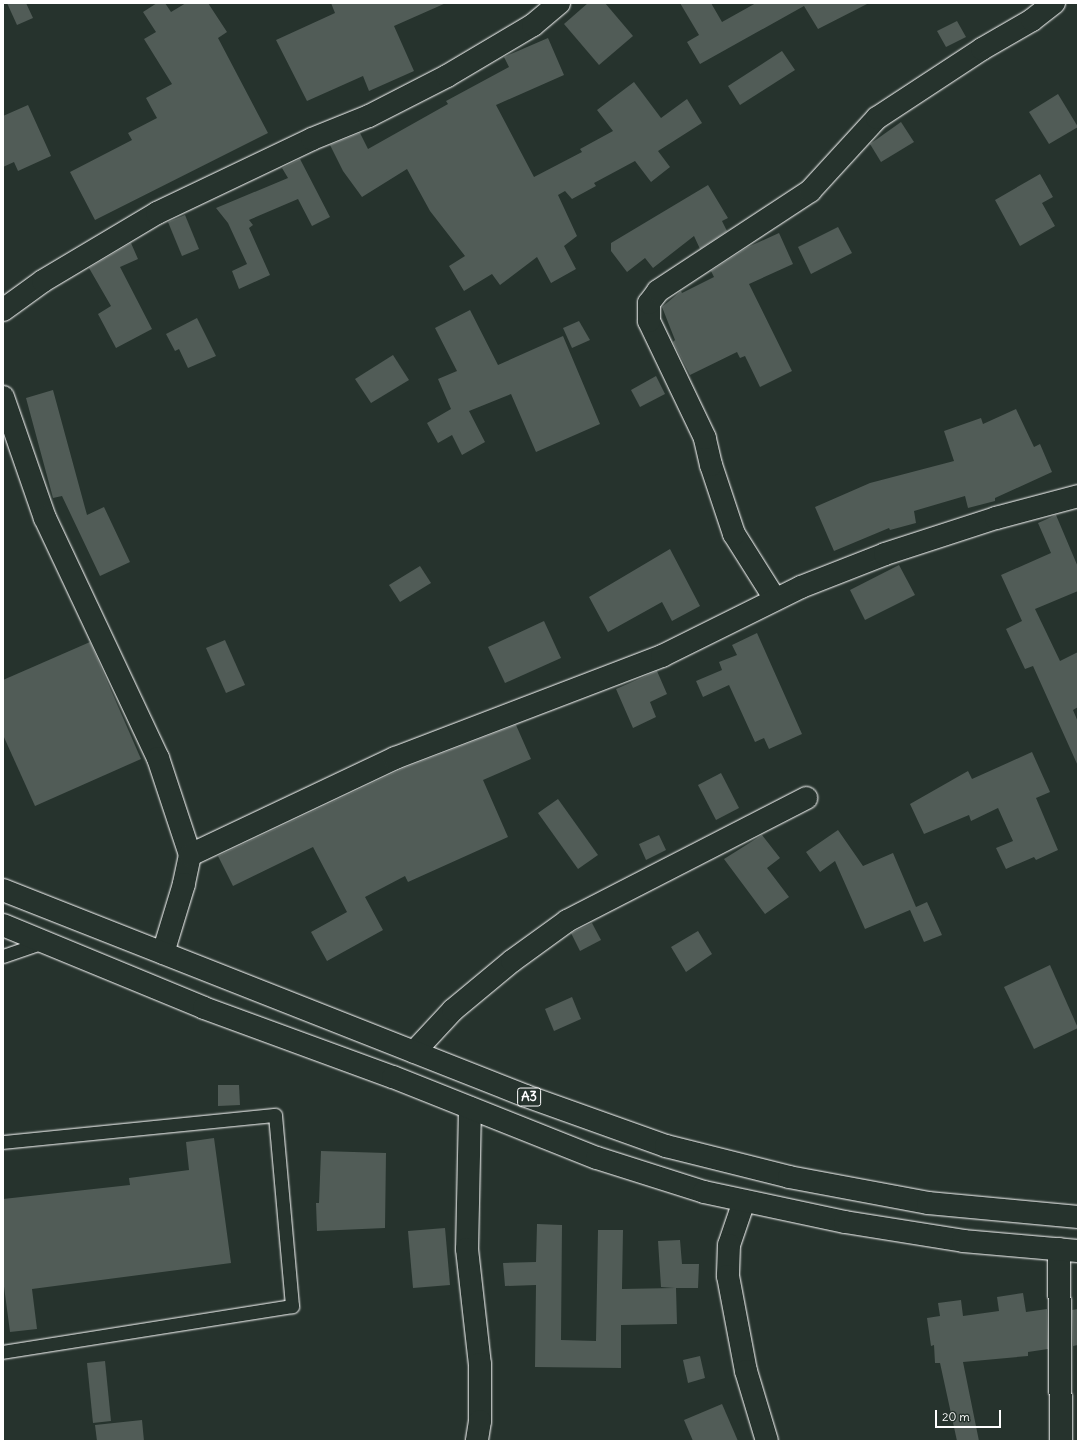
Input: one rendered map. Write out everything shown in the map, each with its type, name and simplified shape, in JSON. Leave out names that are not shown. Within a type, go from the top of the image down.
[{"type":"main road","points":[[3,310],[43,281],[157,213],[312,139],[369,116],[447,76],[520,33],[559,3]]},
{"type":"main road","points":[[775,599],[734,534],[711,465],[705,438],[655,335],[650,321],[649,303],[658,290],[810,191],[877,118],[905,98],[1032,20],[1054,3]]},
{"type":"main road","points":[[3,397],[45,518],[158,758],[190,855],[184,884],[162,952]]},
{"type":"main road","points":[[190,855],[395,758],[662,656],[775,599],[885,554],[996,518],[1078,496]]},
{"type":"main road","points":[[414,1052],[453,1010],[512,961],[567,921],[806,798]]},
{"type":"main road","name":"A3","points":[[3,890],[414,1052],[666,1146],[789,1177],[928,1203],[1078,1217]]},
{"type":"main road","name":"A3","points":[[3,925],[204,1008],[598,1158],[704,1192],[845,1222],[963,1241],[1069,1250]]},
{"type":"main road","points":[[470,1108],[466,1249],[480,1364],[480,1421],[477,1441]]},
{"type":"main road","points":[[744,1201],[729,1245],[728,1276],[746,1371],[767,1441]]},
{"type":"main road","points":[[1061,1441],[1069,1250]]},
{"type":"lane","points":[[3,956],[46,942]]},
{"type":"lane","points":[[3,1142],[275,1115],[292,1306],[3,1352]]},
{"type":"building","points":[[7,3],[26,3],[33,18],[17,25]]},
{"type":"building","points":[[157,3],[165,3],[171,12],[186,3],[208,3],[227,32],[218,38],[268,133],[95,220],[70,172],[132,140],[128,133],[157,118],[146,98],[172,84],[144,39],[156,32],[143,12]]},
{"type":"building","points":[[331,3],[446,3],[394,26],[414,71],[369,91],[363,76],[307,101],[276,40],[335,13]]},
{"type":"building","points":[[588,3],[605,3],[633,36],[599,65],[564,24]]},
{"type":"building","points":[[680,3],[711,3],[722,22],[756,3],[869,3],[818,29],[804,6],[700,64],[687,42],[699,35]]},
{"type":"building","points":[[957,21],[966,37],[946,47],[937,31]]},
{"type":"building","points":[[548,38],[564,75],[496,105],[534,177],[582,152],[580,149],[613,131],[597,110],[634,82],[661,118],[687,99],[702,123],[658,151],[670,167],[651,182],[635,161],[594,183],[596,186],[572,199],[565,191],[558,195],[577,236],[564,246],[576,269],[551,283],[537,257],[500,285],[492,274],[464,291],[449,266],[465,256],[430,211],[407,169],[362,197],[343,171],[330,145],[360,133],[368,149],[448,104],[446,101],[509,67],[504,57]]},
{"type":"building","points":[[782,51],[795,70],[740,105],[728,86]]},
{"type":"building","points":[[1058,94],[1078,127],[1049,144],[1029,112]]},
{"type":"building","points":[[28,105],[51,156],[18,171],[14,162],[3,167],[3,116]]},
{"type":"building","points":[[901,122],[914,142],[881,162],[870,144]]},
{"type":"building","points":[[300,159],[330,217],[312,226],[298,199],[249,220],[253,225],[249,228],[270,275],[239,289],[232,271],[247,264],[228,223],[216,208],[288,178],[282,168]]},
{"type":"building","points":[[1040,174],[1053,197],[1042,203],[1055,226],[1020,246],[995,200]]},
{"type":"building","points":[[708,185],[728,218],[722,221],[727,231],[700,249],[694,236],[653,268],[645,258],[627,272],[611,251],[611,243]]},
{"type":"building","points":[[185,215],[199,249],[182,256],[168,222]]},
{"type":"building","points":[[838,227],[852,253],[811,274],[798,247]]},
{"type":"building","points":[[779,233],[793,264],[749,284],[792,371],[760,387],[745,356],[740,358],[737,352],[690,375],[673,342],[675,340],[662,307],[681,291],[682,293],[714,277],[711,271],[748,247]]},
{"type":"building","points":[[131,243],[138,259],[120,267],[152,329],[116,348],[98,314],[111,306],[89,268]]},
{"type":"building","points":[[470,310],[498,365],[563,336],[600,424],[536,452],[511,394],[469,411],[485,442],[462,455],[452,435],[438,443],[427,423],[451,409],[438,379],[457,371],[435,328]]},
{"type":"building","points":[[197,318],[216,356],[188,368],[179,349],[175,351],[166,334]]},
{"type":"building","points":[[579,321],[590,340],[572,348],[563,328]]},
{"type":"building","points":[[393,355],[409,380],[371,403],[355,379]]},
{"type":"building","points":[[656,376],[665,394],[640,407],[631,390]]},
{"type":"building","points":[[53,390],[87,515],[104,507],[130,562],[100,576],[62,496],[53,498],[26,398]]},
{"type":"building","points":[[1016,409],[1034,447],[1040,444],[1052,472],[995,498],[995,501],[968,508],[965,496],[914,511],[916,523],[890,530],[889,528],[834,551],[815,507],[870,483],[954,461],[944,431],[981,418],[983,424]]},
{"type":"building","points":[[1056,515],[1078,567],[1078,591],[1035,609],[1060,661],[1078,652],[1078,707],[1073,710],[1078,722],[1078,766],[1033,666],[1025,669],[1006,629],[1022,621],[1001,575],[1051,553],[1038,523]]},
{"type":"building","points":[[670,549],[700,606],[672,621],[662,602],[608,632],[589,597]]},
{"type":"building","points":[[899,565],[915,595],[865,620],[850,590]]},
{"type":"building","points":[[420,566],[431,583],[400,602],[389,585]]},
{"type":"building","points":[[544,621],[561,658],[505,683],[488,647]]},
{"type":"building","points":[[757,633],[802,734],[769,749],[764,738],[755,742],[729,685],[703,697],[696,681],[722,670],[719,662],[737,655],[732,645]]},
{"type":"building","points":[[225,640],[245,685],[226,693],[206,648]]},
{"type":"building","points":[[90,642],[141,759],[35,806],[3,735],[3,680]]},
{"type":"building","points":[[657,671],[667,694],[650,702],[656,717],[633,728],[616,689]]},
{"type":"building","points":[[516,725],[531,759],[483,780],[508,837],[408,882],[405,876],[365,897],[383,930],[327,961],[311,932],[347,912],[313,847],[233,886],[218,856],[404,768]]},
{"type":"building","points":[[1032,752],[1050,792],[1036,798],[1058,850],[1036,860],[1034,857],[1006,869],[996,848],[1013,841],[998,808],[971,821],[969,815],[924,834],[910,804],[968,771],[972,779]]},
{"type":"building","points":[[721,773],[739,808],[716,820],[698,785]]},
{"type":"building","points":[[558,799],[598,855],[578,869],[538,813]]},
{"type":"building","points":[[838,830],[863,866],[893,853],[916,907],[927,902],[942,935],[924,942],[910,910],[865,929],[835,861],[820,872],[806,852]]},
{"type":"building","points":[[659,835],[666,850],[646,860],[639,844]]},
{"type":"building","points":[[762,835],[780,858],[767,868],[789,897],[765,914],[724,859]]},
{"type":"building","points":[[592,923],[601,940],[580,951],[571,933]]},
{"type":"building","points":[[698,931],[712,954],[686,972],[671,947]]},
{"type":"building","points":[[1050,965],[1078,1028],[1034,1049],[1004,987]]},
{"type":"building","points":[[572,997],[581,1019],[554,1031],[545,1009]]},
{"type":"building","points":[[218,1085],[239,1085],[240,1105],[218,1106]]},
{"type":"building","points":[[214,1138],[231,1263],[32,1289],[37,1329],[10,1332],[3,1279],[3,1199],[130,1185],[129,1178],[189,1170],[186,1142]]},
{"type":"building","points":[[321,1151],[386,1153],[385,1228],[317,1231],[316,1203],[319,1203]]},
{"type":"building","points":[[537,1224],[562,1225],[561,1340],[596,1341],[598,1230],[623,1230],[622,1289],[675,1288],[661,1287],[658,1241],[680,1240],[682,1264],[699,1264],[698,1288],[676,1288],[677,1324],[621,1325],[621,1368],[535,1367],[536,1285],[505,1286],[503,1263],[536,1262]]},
{"type":"building","points":[[445,1228],[450,1285],[413,1288],[408,1231]]},
{"type":"building","points":[[1023,1293],[1026,1312],[1047,1309],[1048,1349],[1028,1352],[1028,1356],[963,1362],[979,1441],[957,1441],[940,1363],[935,1363],[934,1345],[931,1346],[927,1318],[940,1316],[938,1303],[961,1300],[963,1316],[999,1311],[997,1297]]},
{"type":"building","points":[[1078,1309],[1078,1345],[1073,1346],[1072,1310]]},
{"type":"building","points":[[700,1356],[705,1378],[688,1383],[683,1360]]},
{"type":"building","points":[[105,1361],[111,1421],[93,1423],[87,1363]]},
{"type":"building","points":[[722,1404],[738,1441],[693,1441],[684,1420]]},
{"type":"building","points":[[142,1420],[144,1441],[97,1441],[95,1425]]}]
